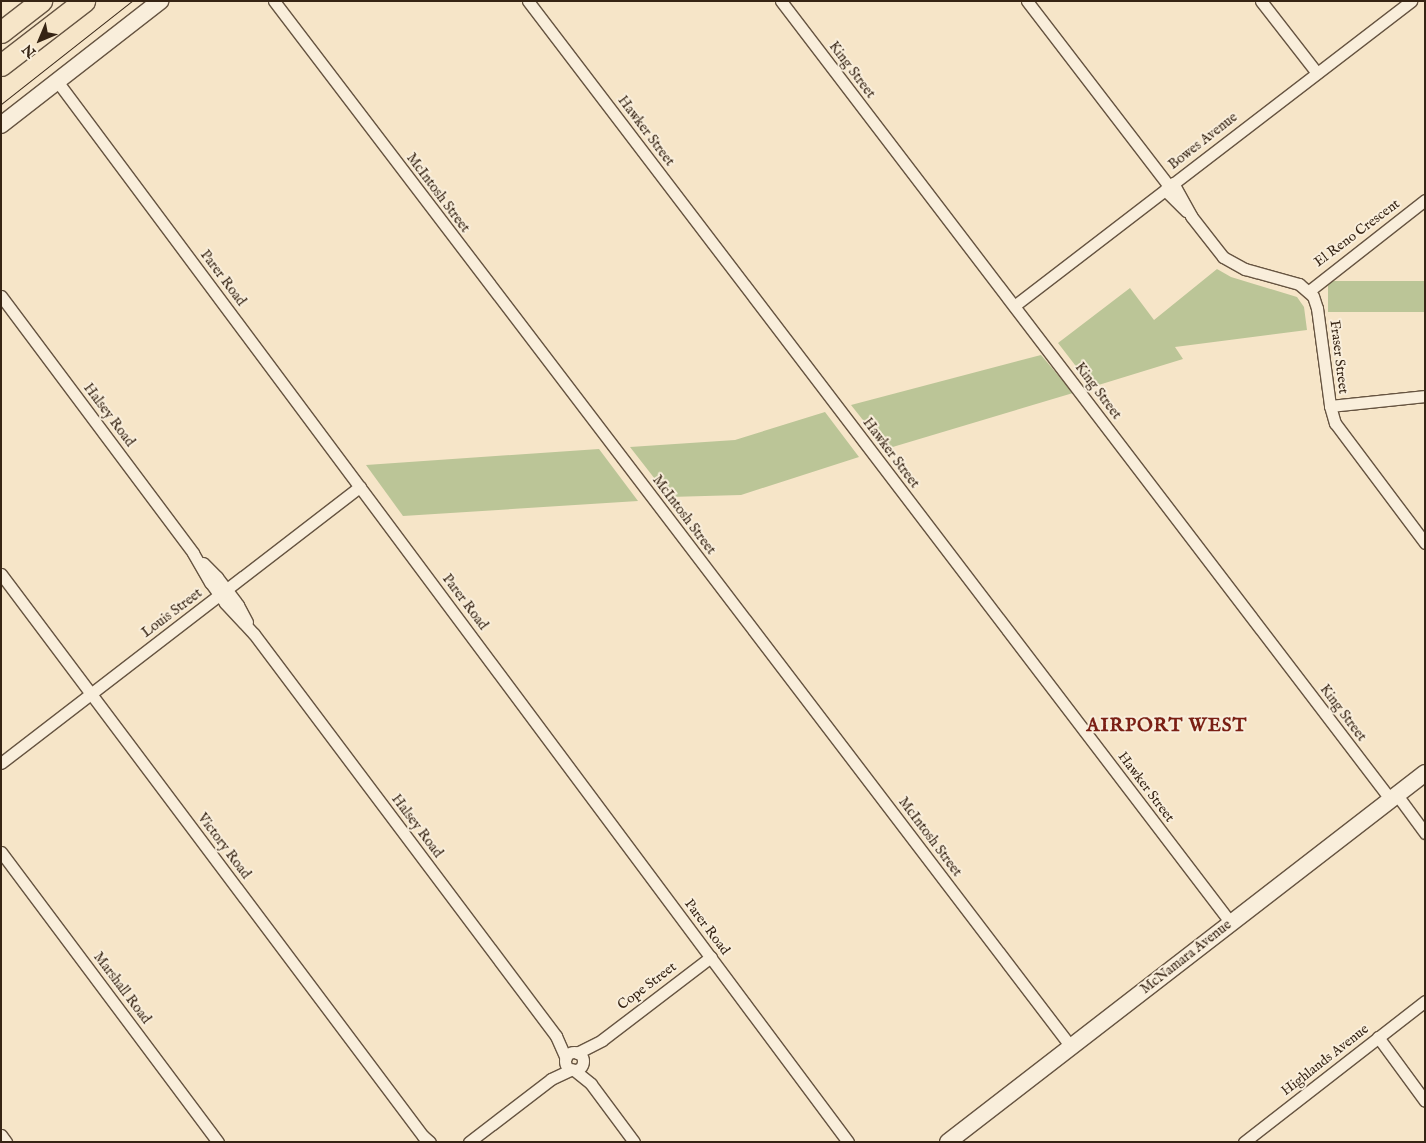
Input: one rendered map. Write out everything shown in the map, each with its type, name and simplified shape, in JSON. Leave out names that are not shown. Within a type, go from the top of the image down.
[{"type":"highway","points":[[1,32],[41,1]]},
{"type":"highway","points":[[1,65],[84,1]]},
{"type":"street","points":[[1,125],[160,1]]},
{"type":"street","name":"McIntosh Street","points":[[274,1],[1071,1046]]},
{"type":"street","name":"Hawker Street","points":[[528,1],[1231,923]]},
{"type":"street","name":"King Street","points":[[781,1],[1394,797],[1425,833]]},
{"type":"street","points":[[1027,1],[1220,253],[1230,262],[1245,269],[1299,284],[1309,291]]},
{"type":"street","points":[[1262,1],[1316,73]]},
{"type":"street","name":"Bowes Avenue","points":[[1014,306],[1411,1]]},
{"type":"street","name":"Parer Road","points":[[57,81],[848,1142]]},
{"type":"street","name":"El Reno Crescent","points":[[1309,291],[1425,200]]},
{"type":"street","name":"Fraser Street","points":[[1309,291],[1317,308],[1330,406],[1339,430],[1425,543]]},
{"type":"street","name":"Halsey Road","points":[[1,296],[193,553],[223,592],[238,605],[254,634],[634,1142]]},
{"type":"street","points":[[1330,406],[1425,396]]},
{"type":"street","name":"Louis Street","points":[[1,763],[360,487]]},
{"type":"street","name":"Victory Road","points":[[1,574],[426,1140]]},
{"type":"street","name":"McNamara Avenue","points":[[948,1142],[1425,773]]},
{"type":"street","name":"Marshall Road","points":[[1,852],[218,1142]]},
{"type":"street","name":"Cope Street","points":[[469,1142],[711,957]]},
{"type":"street","name":"Highlands Avenue","points":[[1251,1140],[1425,1001]]},
{"type":"street","points":[[1378,1038],[1425,1101]]},
{"type":"street","points":[[1,1135],[6,1142]]},
{"type":"green space","points":[[1217,269],[1231,277],[1297,297],[1304,307],[1307,330],[1175,347],[1183,359],[1092,387],[1058,343],[1130,288],[1154,320]]},
{"type":"green space","points":[[1328,281],[1425,281],[1425,312],[1328,312]]},
{"type":"green space","points":[[1041,355],[1073,393],[886,449],[851,405]]},
{"type":"green space","points":[[825,412],[859,457],[741,495],[669,497],[630,447],[735,440]]},
{"type":"green space","points":[[599,449],[638,501],[403,516],[366,465]]},
{"type":"tram line","points":[[1,104],[132,1]]},
{"type":"district","name":"AIRPORT WEST","points":[[1167,727]]}]
